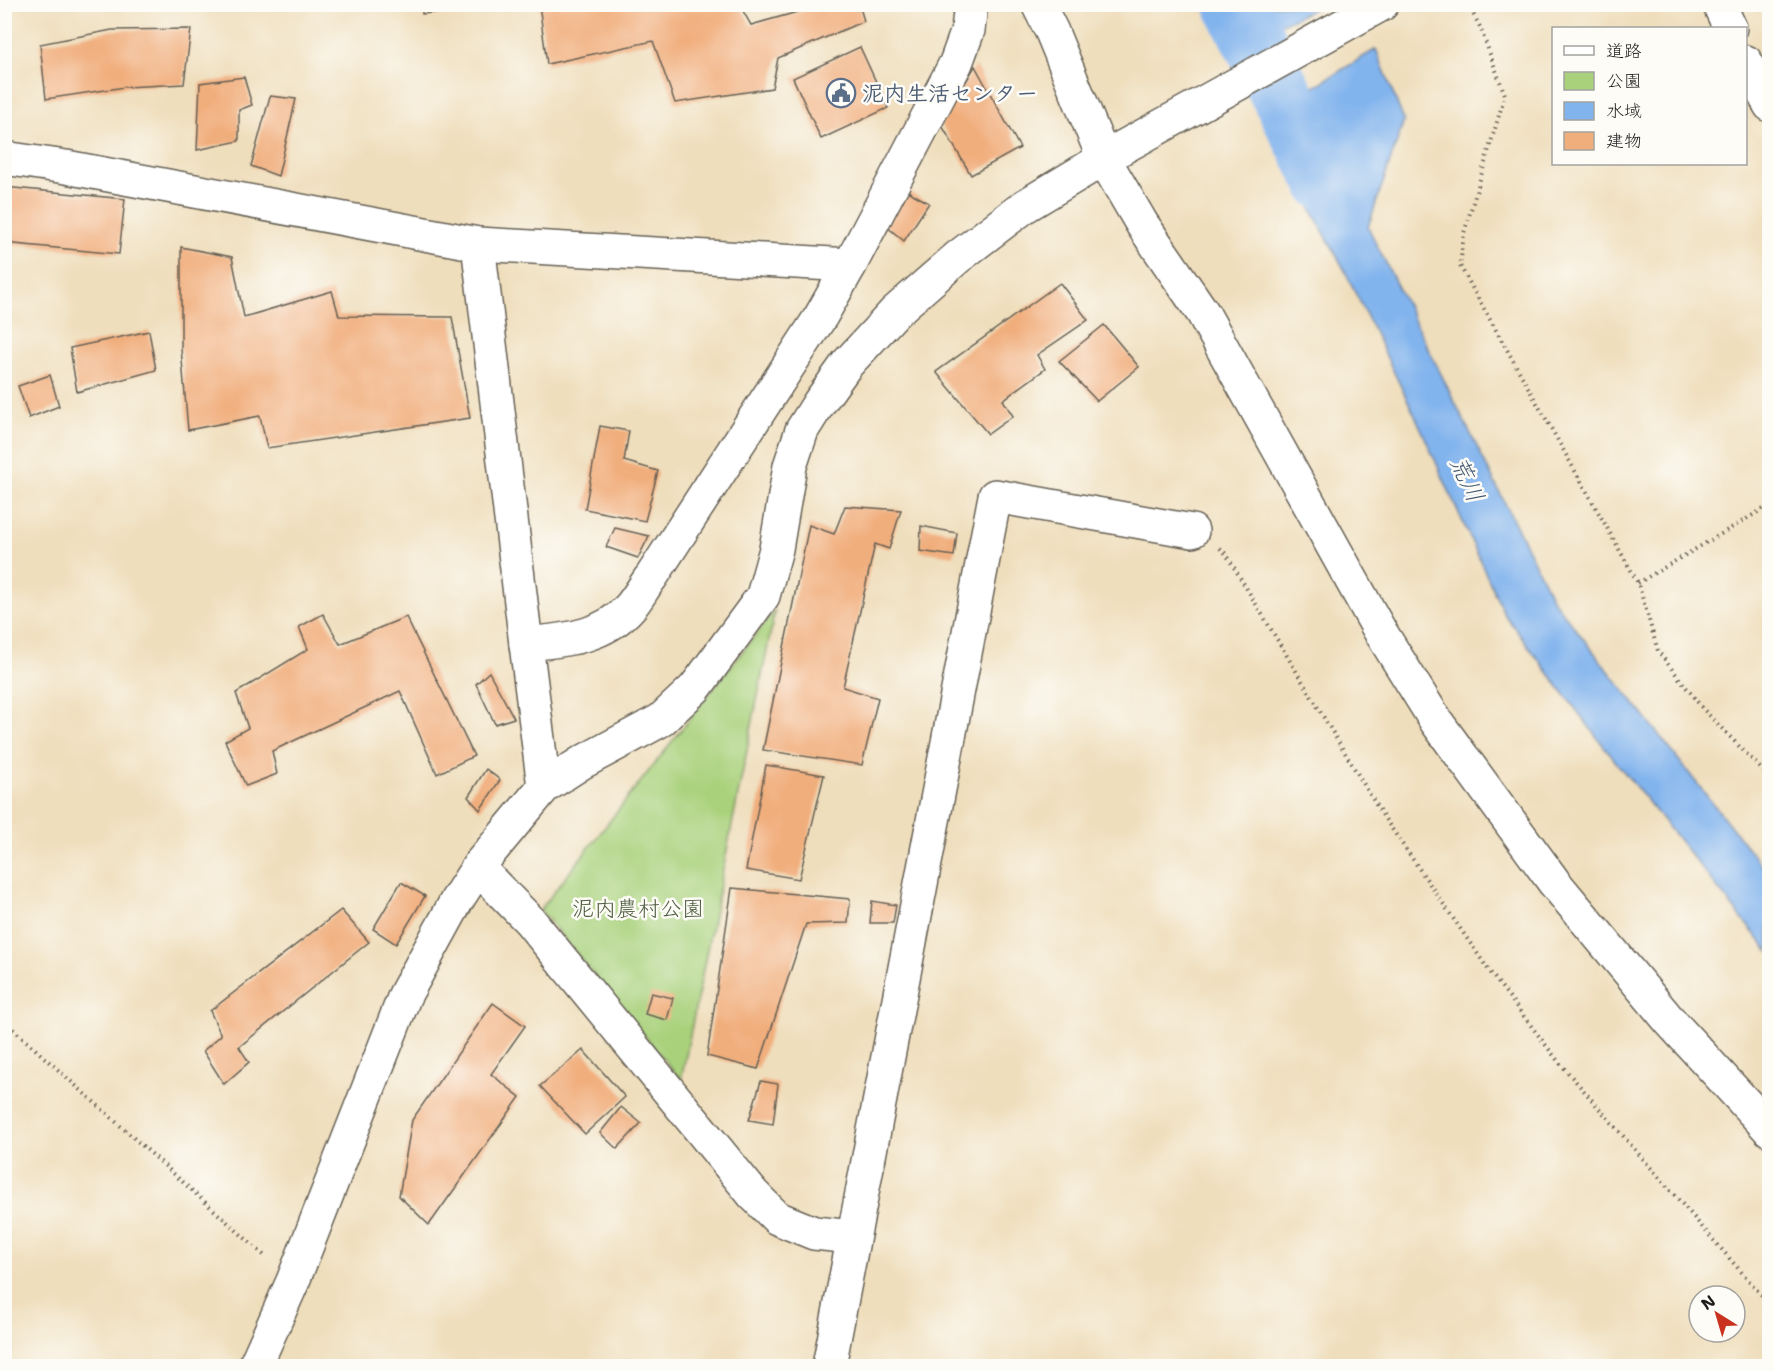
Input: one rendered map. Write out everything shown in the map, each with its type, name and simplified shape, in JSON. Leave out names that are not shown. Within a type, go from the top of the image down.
[{"type":"street","points":[[526,644],[590,635],[611,624],[629,608],[821,316],[850,265],[956,63],[968,30],[971,4]]},
{"type":"street","points":[[1038,4],[1111,154],[1142,224],[1203,313],[1380,631],[1436,721],[1554,882],[1669,1020],[1770,1130]]},
{"type":"street","points":[[255,1366],[293,1281],[405,995],[456,900],[506,831],[544,787],[580,763],[661,720],[695,688],[763,596],[776,549],[790,466],[802,430],[847,364],[896,312],[958,257],[1025,206],[1111,154],[1382,4]]},
{"type":"street","points":[[1719,4],[1730,27]]},
{"type":"street","points":[[1747,64],[1770,105]]},
{"type":"street","points":[[4,158],[66,167],[478,244],[850,265]]},
{"type":"street","points":[[478,244],[544,787]]},
{"type":"street","points":[[829,1366],[995,496],[1192,531]]},
{"type":"street","points":[[478,868],[530,921],[753,1194],[777,1218],[814,1233],[853,1237]]},
{"type":"path","points":[[1468,4],[1480,27],[1505,95],[1464,233],[1460,266],[1638,583],[1659,651],[1703,709],[1770,778]]},
{"type":"path","points":[[1638,583],[1770,505]]},
{"type":"path","points":[[1192,531],[1211,538],[1226,554],[1381,813],[1490,972],[1558,1060],[1770,1305]]},
{"type":"path","points":[[4,1021],[293,1281]]},
{"type":"green space","name":"泥内農村公園","points":[[775,610],[681,1080],[540,910]]},
{"type":"water","points":[[1211,5],[1323,5],[1234,46]]},
{"type":"water","points":[[1376,49],[1404,121],[1368,227],[1553,600],[1769,875],[1769,952],[1612,757],[1504,614],[1418,422],[1344,269],[1264,117]]},
{"type":"building","points":[[422,4],[467,4],[467,10],[422,14]]},
{"type":"building","points":[[539,4],[739,4],[751,25],[826,4],[859,4],[864,21],[778,58],[772,88],[675,103],[653,41],[547,64]]},
{"type":"building","points":[[191,29],[184,84],[125,87],[46,99],[40,44],[112,30]]},
{"type":"building","name":"泥内生活センター","points":[[860,47],[888,108],[821,139],[793,78]]},
{"type":"building","points":[[975,66],[1020,148],[971,175],[941,124]]},
{"type":"building","points":[[244,77],[252,105],[239,110],[239,141],[197,150],[200,83]]},
{"type":"building","points":[[270,96],[296,99],[278,176],[251,166]]},
{"type":"building","points":[[4,187],[125,199],[119,254],[4,243]]},
{"type":"building","points":[[906,190],[929,203],[904,241],[886,226]]},
{"type":"building","points":[[181,247],[232,257],[244,317],[332,291],[339,316],[452,317],[470,418],[267,448],[260,416],[188,430],[181,348]]},
{"type":"building","points":[[1060,283],[1088,320],[1037,355],[1045,369],[1003,400],[1013,416],[988,434],[936,372]]},
{"type":"building","points":[[1104,325],[1139,367],[1097,401],[1059,361]]},
{"type":"building","points":[[149,331],[156,370],[77,392],[70,348]]},
{"type":"building","points":[[50,375],[59,406],[29,418],[18,386]]},
{"type":"building","points":[[600,426],[629,431],[624,461],[658,471],[645,521],[585,509]]},
{"type":"building","points":[[845,506],[901,510],[889,549],[875,544],[843,687],[878,698],[862,765],[763,750],[809,525],[834,534]]},
{"type":"building","points":[[921,526],[957,533],[954,556],[920,551]]},
{"type":"building","points":[[615,528],[649,536],[638,558],[606,547]]},
{"type":"building","points":[[323,614],[340,644],[406,617],[474,756],[437,774],[400,691],[272,751],[277,774],[246,786],[225,741],[248,728],[236,693],[308,649],[299,627]]},
{"type":"building","points":[[489,672],[514,718],[495,724],[476,684]]},
{"type":"building","points":[[766,765],[824,775],[799,879],[746,870]]},
{"type":"building","points":[[486,769],[500,780],[480,810],[468,797]]},
{"type":"building","points":[[401,882],[425,896],[396,944],[373,929]]},
{"type":"building","points":[[732,888],[850,899],[848,923],[806,924],[758,1069],[707,1056]]},
{"type":"building","points":[[872,901],[896,905],[893,923],[870,923]]},
{"type":"building","points":[[341,910],[369,942],[239,1047],[249,1062],[224,1084],[203,1051],[221,1035],[210,1011]]},
{"type":"building","points":[[651,993],[673,998],[667,1020],[645,1014]]},
{"type":"building","points":[[493,1003],[525,1026],[491,1074],[520,1097],[429,1225],[399,1196],[412,1120]]},
{"type":"building","points":[[583,1050],[625,1097],[585,1134],[540,1086]]},
{"type":"building","points":[[761,1081],[778,1084],[773,1124],[749,1120]]},
{"type":"building","points":[[621,1107],[641,1123],[617,1149],[600,1133]]},
{"type":"waterway","name":"荒川","points":[[1235,4],[1327,181]]},
{"type":"place","name":"泥内生活センター","points":[[841,93]]}]
